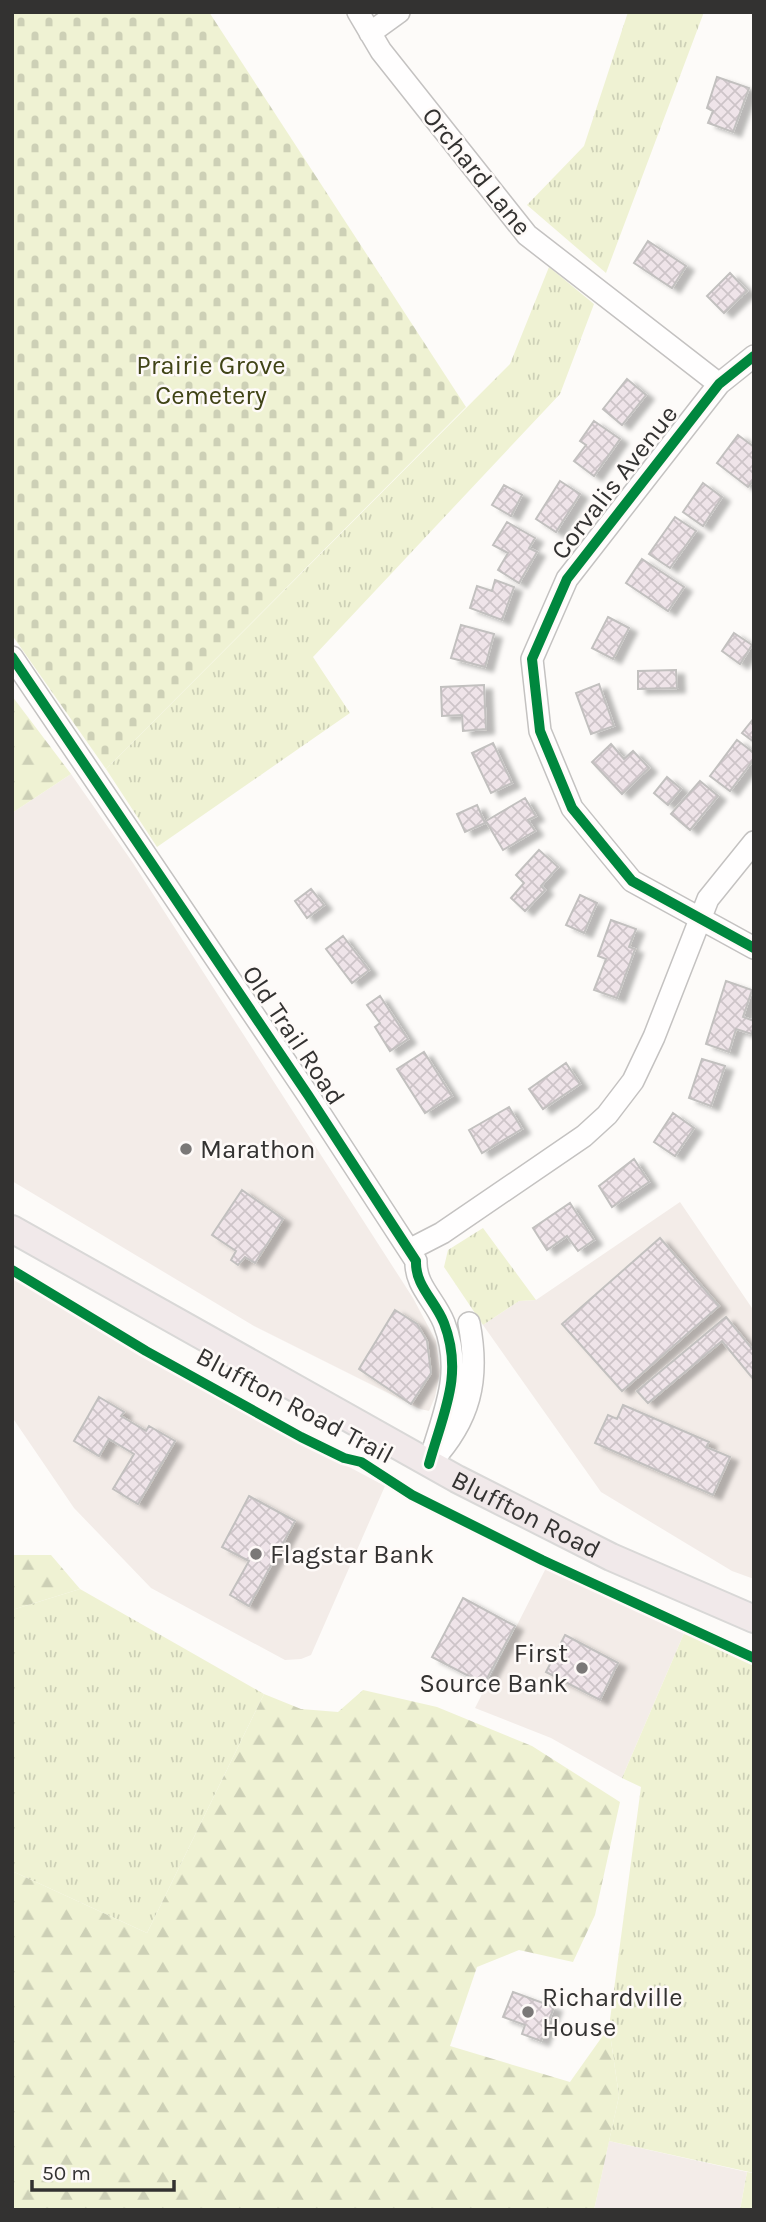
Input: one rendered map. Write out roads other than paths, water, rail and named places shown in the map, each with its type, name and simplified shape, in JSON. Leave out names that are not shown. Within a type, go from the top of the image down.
[{"type":"main road","name":"Bluffton Road","points":[[12,1229],[429,1464],[611,1557],[754,1619]]},
{"type":"street","name":"Orchard Lane","points":[[358,12],[380,51],[527,235],[719,384]]},
{"type":"street","points":[[370,33],[399,12]]},
{"type":"street","name":"Corvalis Avenue","points":[[754,356],[719,384],[567,579],[532,659],[540,731],[572,808],[632,881],[754,948]]},
{"type":"street","name":"Old Trail Road","points":[[12,657],[308,1095],[412,1255],[415,1275],[443,1321],[451,1349],[454,1377],[429,1464]]},
{"type":"street","points":[[412,1255],[584,1136],[607,1115],[633,1080],[654,1037],[708,899],[754,842]]},
{"type":"street","points":[[429,1464],[452,1440],[466,1413],[472,1385],[474,1347],[469,1323]]},
{"type":"place","name":"Marathon","points":[[186,1149]]},
{"type":"place","name":"Flagstar Bank","points":[[256,1554]]},
{"type":"place","name":"First Source Bank","points":[[582,1668]]},
{"type":"place","name":"Richardville House","points":[[528,2012]]},
{"type":"park label","name":"Prairie Grove Cemetery","points":[[211,380]]}]
